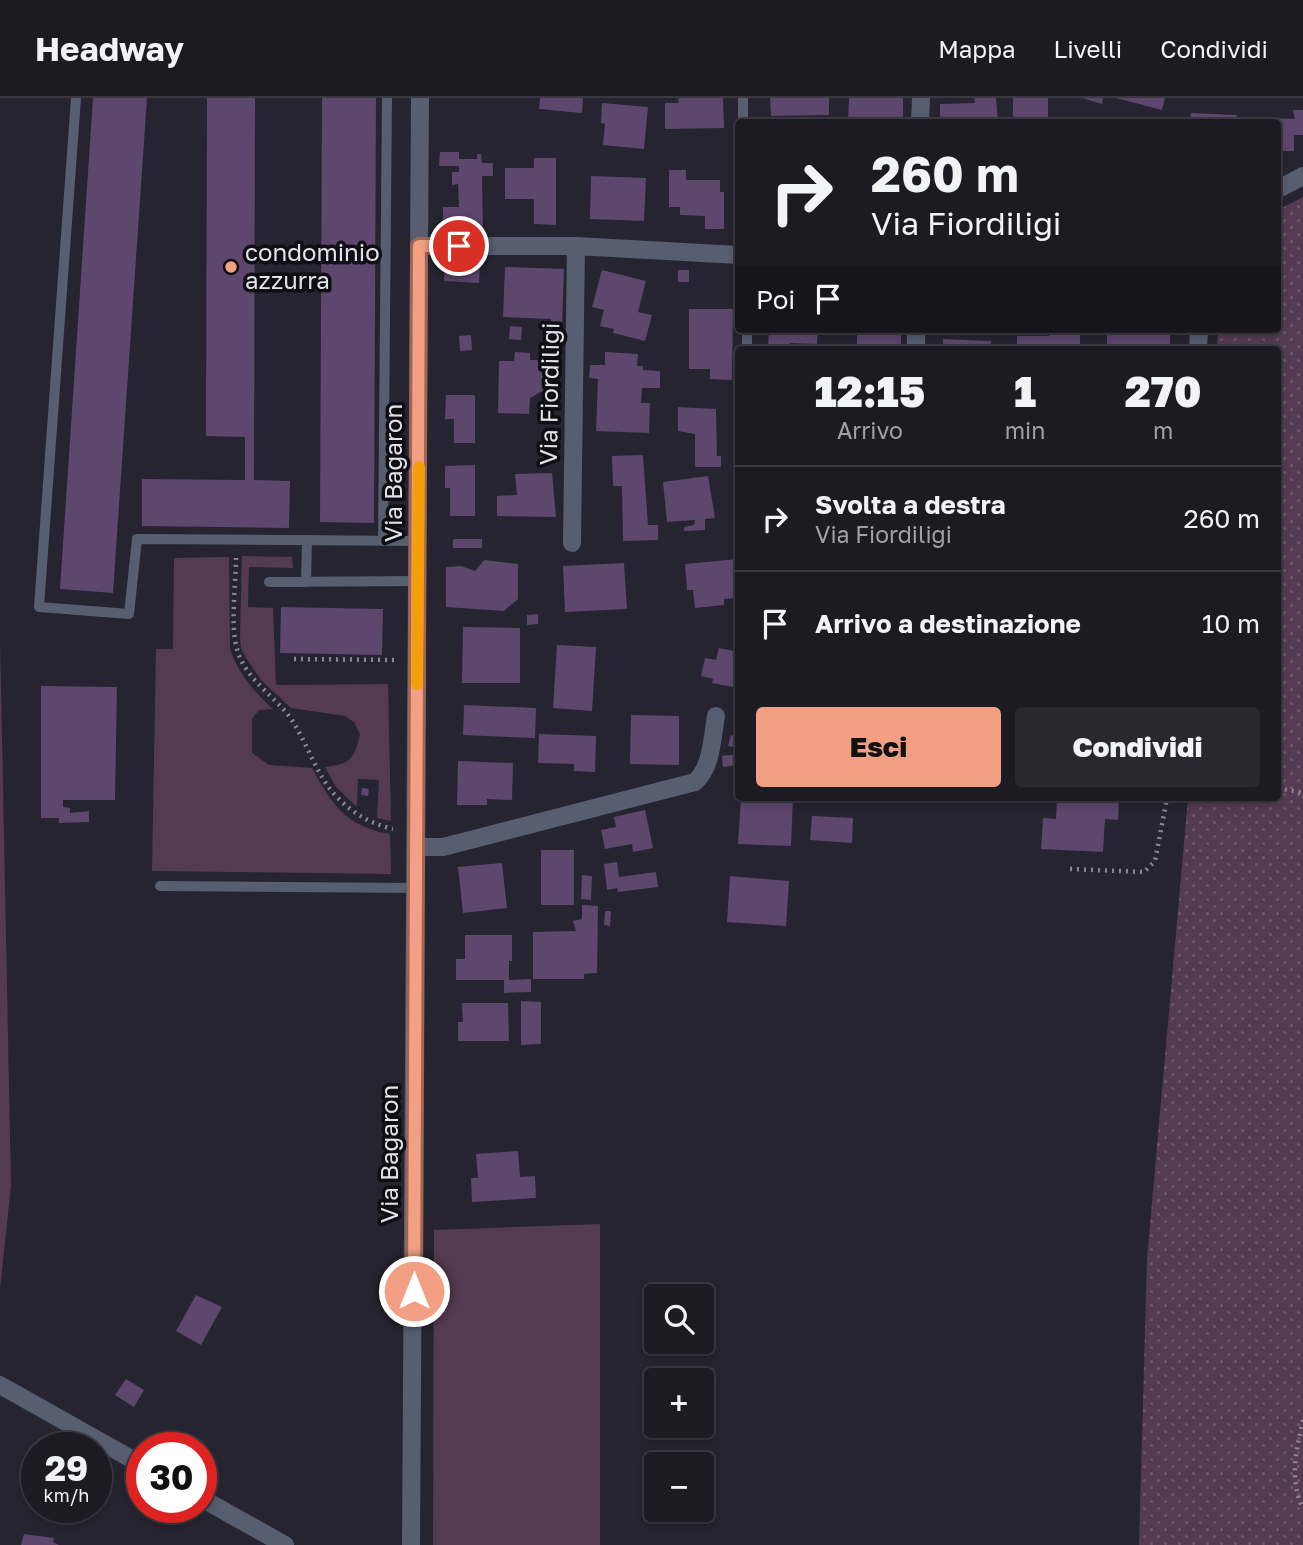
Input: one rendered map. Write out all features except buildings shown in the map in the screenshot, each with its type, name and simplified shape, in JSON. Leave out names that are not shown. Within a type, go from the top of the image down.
[{"type":"street","name":"Via Bagaron","points":[[411,1545],[420,98]]},
{"type":"street","points":[[920,119],[921,98]]},
{"type":"street","points":[[1281,187],[1303,176]]},
{"type":"street","points":[[419,246],[576,246],[735,256]]},
{"type":"street","name":"Via Fiordiligi","points":[[572,543],[576,246]]},
{"type":"street","points":[[416,847],[443,847],[695,782],[705,771],[716,716]]},
{"type":"street","points":[[0,1385],[126,1456]]},
{"type":"street","points":[[217,1507],[285,1545]]},
{"type":"lane","points":[[76,98],[39,607],[129,614],[136,539],[419,541]]},
{"type":"lane","points":[[383,541],[387,98]]},
{"type":"lane","points":[[743,98],[743,119]]},
{"type":"lane","points":[[306,582],[307,540]]},
{"type":"lane","points":[[269,582],[418,582]]},
{"type":"lane","points":[[160,886],[416,888]]},
{"type":"path","points":[[236,540],[235,636],[241,659],[254,680],[293,722],[332,792],[352,811],[371,823],[395,829]]},
{"type":"path","points":[[294,659],[395,660]]},
{"type":"path","points":[[1281,789],[1303,793]]},
{"type":"path","points":[[1070,869],[1144,872],[1155,861],[1166,801]]},
{"type":"path","points":[[1303,1420],[1294,1474],[1295,1490],[1303,1509]]},
{"type":"shaded area","points":[[1303,197],[1303,1545],[1139,1545],[1147,1259],[1188,801],[1281,801],[1281,346],[1217,346],[1218,333],[1281,333],[1281,208]]},
{"type":"shaded area","points":[[242,556],[292,557],[293,568],[249,567],[248,607],[273,608],[276,685],[388,684],[391,821],[377,818],[379,780],[358,779],[357,807],[336,787],[325,767],[350,759],[360,734],[354,722],[345,716],[291,708],[262,681],[246,658],[241,648],[240,636]]},
{"type":"shaded area","points":[[229,557],[230,649],[248,682],[273,709],[259,710],[252,719],[252,753],[269,765],[312,768],[342,812],[362,826],[390,834],[391,874],[152,871],[156,649],[173,649],[174,558]]},
{"type":"shaded area","points":[[0,638],[11,1185],[0,1289]]},
{"type":"shaded area","points":[[600,1224],[600,1545],[433,1545],[434,1230]]},
{"type":"slow traffic","points":[[417,684],[419,467]]},
{"type":"place","name":"condominio azzurra","points":[[231,267]]},
{"type":"route","points":[[414,1291],[419,246],[459,246]]}]
